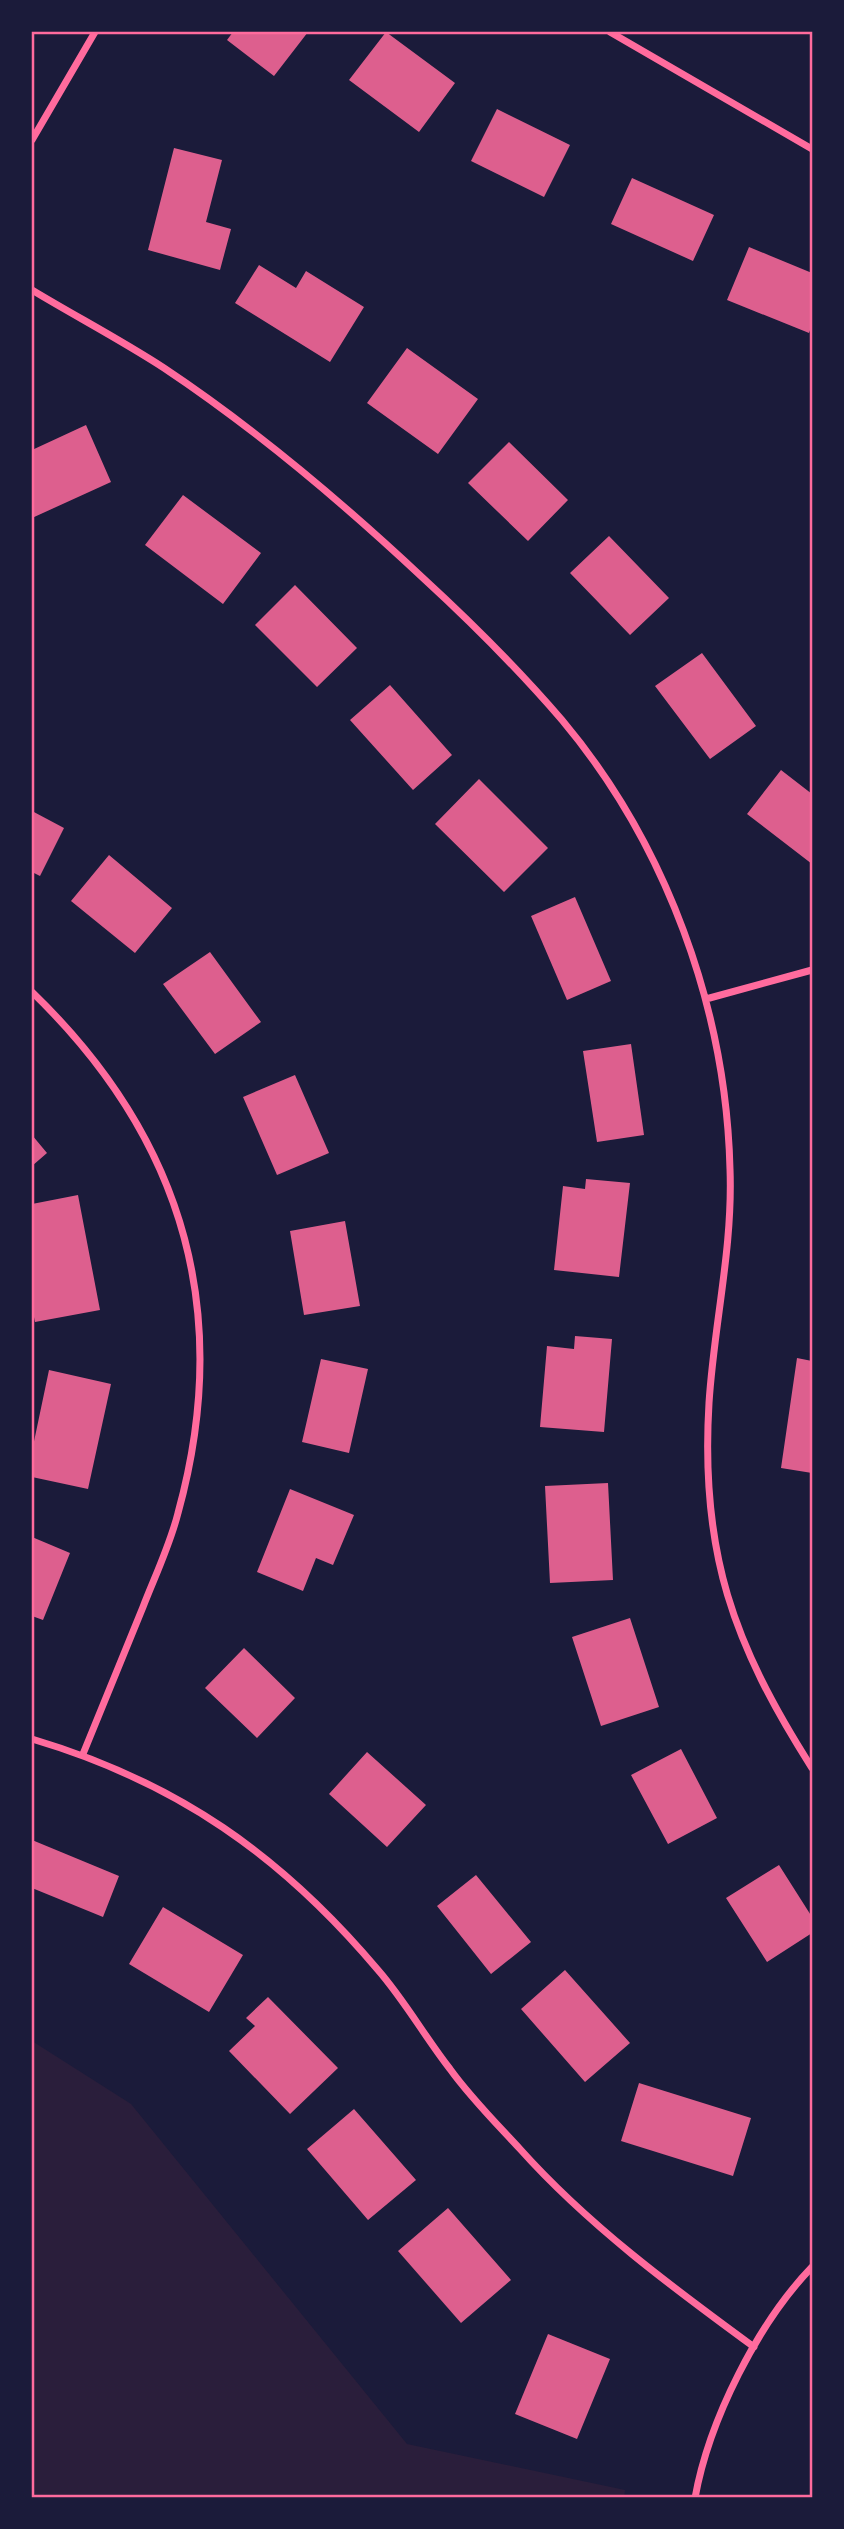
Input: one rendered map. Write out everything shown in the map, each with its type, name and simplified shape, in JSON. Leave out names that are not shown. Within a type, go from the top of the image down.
[{"type":"street","points":[[32,140],[95,32]]},
{"type":"street","points":[[610,32],[813,149]]},
{"type":"street","points":[[32,290],[161,366],[240,422],[345,505],[474,625],[563,721],[601,771],[645,845],[668,894],[706,999],[722,1081],[730,1168],[729,1252],[709,1399],[707,1474],[713,1539],[727,1597],[751,1663],[771,1702],[812,1768]]},
{"type":"street","points":[[706,999],[813,970]]},
{"type":"street","points":[[32,992],[79,1039],[110,1079],[144,1133],[168,1185],[188,1247],[199,1313],[201,1384],[193,1453],[178,1515],[83,1754]]},
{"type":"street","points":[[32,1739],[83,1754],[142,1779],[209,1816],[273,1864],[328,1913],[381,1973],[451,2072],[522,2152],[620,2243],[678,2292],[754,2347]]},
{"type":"street","points":[[695,2497],[716,2426],[754,2347],[813,2267]]},
{"type":"shaded area","points":[[32,2041],[131,2104],[407,2444],[625,2490],[624,2497],[32,2497]]},
{"type":"building","points":[[233,32],[308,32],[274,76],[227,40]]},
{"type":"building","points":[[386,32],[455,83],[419,132],[349,80]]},
{"type":"building","points":[[497,109],[570,145],[544,197],[471,161]]},
{"type":"building","points":[[174,148],[222,160],[206,222],[231,229],[220,270],[148,250]]},
{"type":"building","points":[[632,178],[714,215],[693,261],[611,224]]},
{"type":"building","points":[[749,247],[812,273],[812,325],[809,333],[727,300]]},
{"type":"building","points":[[259,265],[296,288],[306,271],[364,307],[330,362],[235,303]]},
{"type":"building","points":[[407,348],[478,399],[438,454],[367,403]]},
{"type":"building","points":[[86,425],[111,482],[32,518],[32,450]]},
{"type":"building","points":[[509,442],[568,500],[528,541],[468,483]]},
{"type":"building","points":[[183,495],[261,553],[223,604],[145,545]]},
{"type":"building","points":[[609,536],[669,598],[630,635],[570,573]]},
{"type":"building","points":[[295,585],[357,648],[317,687],[255,625]]},
{"type":"building","points":[[702,653],[756,726],[710,759],[655,686]]},
{"type":"building","points":[[390,685],[452,755],[413,790],[350,720]]},
{"type":"building","points":[[781,770],[812,794],[812,864],[747,814]]},
{"type":"building","points":[[479,779],[548,848],[504,892],[435,824]]},
{"type":"building","points":[[32,811],[64,828],[40,876],[32,872]]},
{"type":"building","points":[[109,855],[172,908],[135,953],[71,901]]},
{"type":"building","points":[[575,897],[611,981],[567,1000],[531,916]]},
{"type":"building","points":[[210,952],[261,1022],[215,1054],[163,984]]},
{"type":"building","points":[[631,1044],[644,1135],[597,1142],[583,1051]]},
{"type":"building","points":[[295,1075],[329,1153],[277,1175],[243,1097]]},
{"type":"building","points":[[32,1135],[47,1153],[32,1166]]},
{"type":"building","points":[[586,1179],[630,1183],[619,1277],[554,1270],[563,1186],[585,1189]]},
{"type":"building","points":[[78,1195],[100,1310],[35,1322],[32,1307],[32,1204]]},
{"type":"building","points":[[345,1221],[360,1306],[304,1315],[290,1231]]},
{"type":"building","points":[[575,1336],[612,1339],[604,1432],[540,1427],[547,1346],[574,1349]]},
{"type":"building","points":[[797,1358],[812,1361],[812,1473],[781,1468]]},
{"type":"building","points":[[321,1359],[368,1369],[349,1453],[302,1442]]},
{"type":"building","points":[[49,1370],[111,1384],[88,1489],[32,1477],[32,1451]]},
{"type":"building","points":[[608,1483],[613,1580],[550,1583],[545,1486]]},
{"type":"building","points":[[290,1489],[354,1515],[333,1565],[316,1558],[303,1591],[257,1572]]},
{"type":"building","points":[[32,1537],[70,1553],[43,1620],[32,1616]]},
{"type":"building","points":[[630,1618],[659,1707],[601,1726],[572,1637]]},
{"type":"building","points":[[244,1648],[295,1698],[257,1738],[205,1688]]},
{"type":"building","points":[[681,1749],[717,1818],[668,1844],[631,1775]]},
{"type":"building","points":[[367,1752],[426,1805],[387,1847],[329,1794]]},
{"type":"building","points":[[32,1840],[119,1876],[103,1917],[32,1888]]},
{"type":"building","points":[[779,1865],[812,1917],[812,1933],[767,1962],[726,1898]]},
{"type":"building","points":[[476,1875],[531,1942],[491,1974],[437,1906]]},
{"type":"building","points":[[163,1907],[243,1955],[209,2012],[129,1964]]},
{"type":"building","points":[[565,1970],[630,2043],[585,2082],[521,2009]]},
{"type":"building","points":[[268,1997],[338,2068],[290,2114],[229,2051],[255,2026],[246,2018]]},
{"type":"building","points":[[639,2083],[751,2118],[733,2176],[621,2141]]},
{"type":"building","points":[[354,2109],[416,2180],[368,2220],[307,2149]]},
{"type":"building","points":[[448,2208],[511,2280],[461,2323],[398,2251]]},
{"type":"building","points":[[548,2334],[610,2359],[577,2439],[515,2414]]}]
